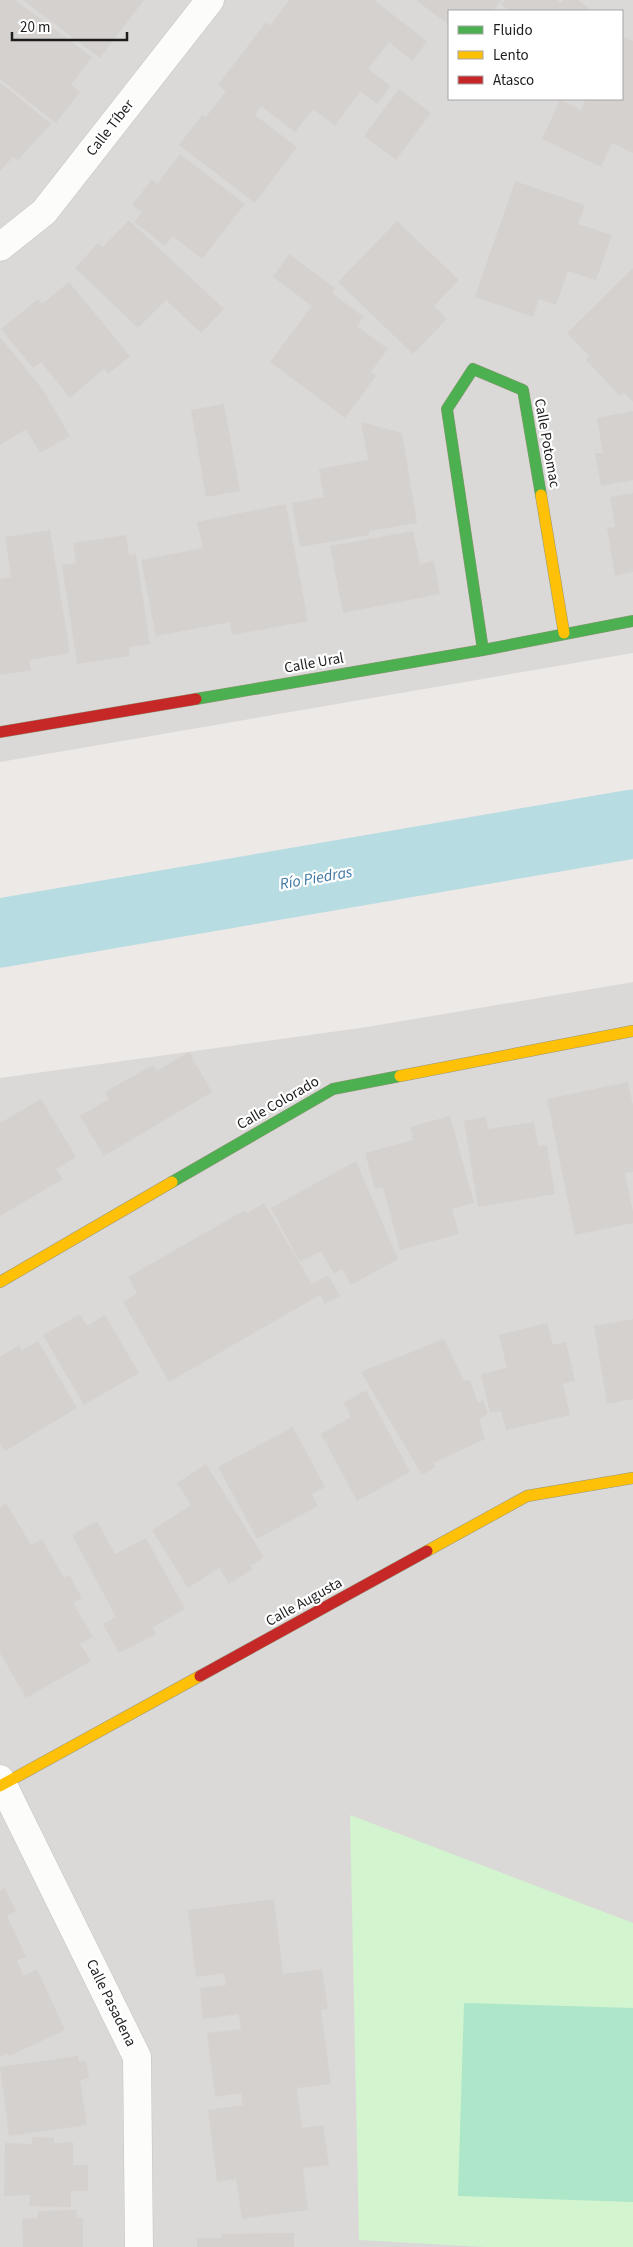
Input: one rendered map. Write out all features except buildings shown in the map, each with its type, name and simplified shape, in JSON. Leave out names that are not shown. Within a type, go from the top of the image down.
[{"type":"street","name":"Calle Tíber","points":[[0,247],[44,212],[210,0]]},
{"type":"street","name":"Calle Potomac","points":[[484,650],[447,409],[473,369],[522,390],[564,633]]},
{"type":"street","name":"Calle Ural","points":[[0,732],[484,650],[633,621]]},
{"type":"street","name":"Calle Colorado","points":[[0,1282],[333,1088],[633,1031]]},
{"type":"street","name":"Calle Augusta","points":[[1,1783],[527,1496],[633,1478]]},
{"type":"street","name":"Calle Pasadena","points":[[1,1783],[137,2057],[139,2247]]},
{"type":"shaded area","points":[[0,0],[633,0],[633,653],[0,762]]},
{"type":"shaded area","points":[[633,982],[633,2247],[0,2247],[0,1078],[367,1027]]},
{"type":"green space","points":[[350,1815],[633,1923],[633,2247],[485,2247],[359,2240]]},
{"type":"green space","points":[[464,2003],[633,2008],[633,2202],[458,2196]]},
{"type":"waterway","name":"Río Piedras","points":[[0,933],[633,824]]},
{"type":"traffic: fast","points":[[483,650],[447,409],[473,369],[523,390],[541,495]]},
{"type":"traffic: fast","points":[[196,699],[483,650],[633,621]]},
{"type":"traffic: fast","points":[[172,1182],[333,1089],[400,1076]]},
{"type":"traffic: slow","points":[[541,495],[564,633]]},
{"type":"traffic: slow","points":[[400,1076],[633,1031]]},
{"type":"traffic: slow","points":[[0,1282],[172,1182]]},
{"type":"traffic: slow","points":[[427,1551],[527,1496],[633,1478]]},
{"type":"traffic: slow","points":[[0,1786],[200,1676]]},
{"type":"traffic: jam","points":[[0,732],[196,699]]},
{"type":"traffic: jam","points":[[200,1676],[427,1551]]}]
